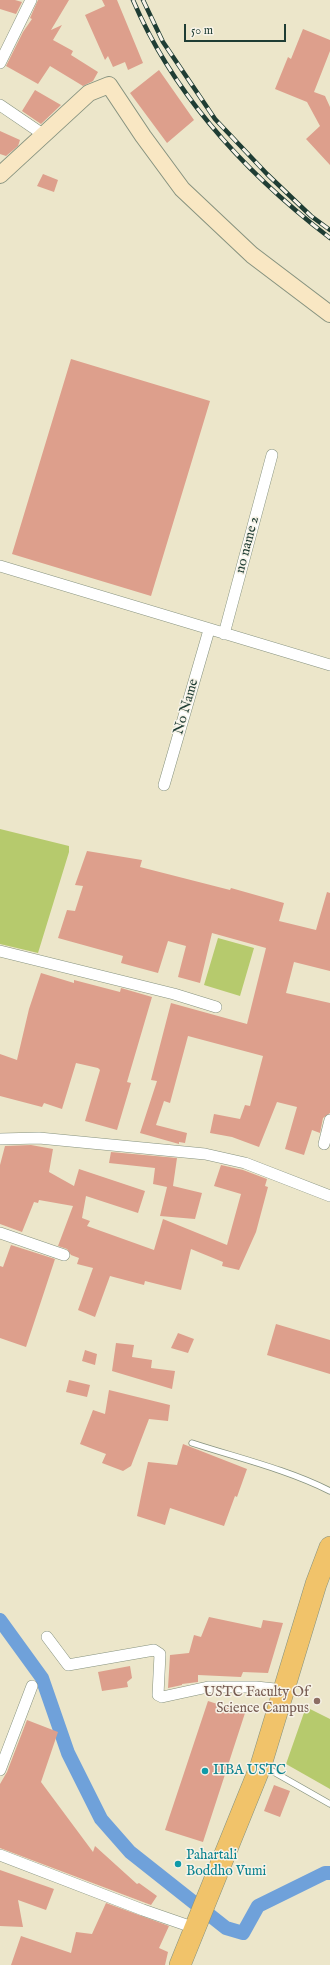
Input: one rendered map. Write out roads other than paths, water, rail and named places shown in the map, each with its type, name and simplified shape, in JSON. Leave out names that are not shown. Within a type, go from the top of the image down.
[{"type":"highway","points":[[180,1965],[261,1765],[330,1547]]},
{"type":"main road","points":[[0,175],[89,93],[109,86],[182,189],[252,255],[330,314]]},
{"type":"street","points":[[0,63],[31,0]]},
{"type":"street","points":[[0,105],[44,135]]},
{"type":"street","name":"no name 2","points":[[224,634],[272,455]]},
{"type":"street","points":[[0,566],[145,608],[210,630],[330,665]]},
{"type":"street","name":"No Name","points":[[164,785],[210,630]]},
{"type":"street","points":[[0,950],[174,994],[216,1007]]},
{"type":"street","points":[[324,1144],[330,1120]]},
{"type":"street","points":[[0,1139],[39,1138],[205,1154],[245,1163],[330,1196]]},
{"type":"street","points":[[0,1233],[64,1255]]},
{"type":"street","points":[[47,1637],[68,1665],[154,1650],[160,1654],[158,1695],[162,1697],[208,1687],[256,1687],[284,1690]]},
{"type":"street","points":[[0,1770],[32,1686]]},
{"type":"street","points":[[0,1855],[142,1910],[199,1917]]},
{"type":"lane","points":[[192,1443],[262,1464],[314,1483],[330,1491]]},
{"type":"lane","points":[[261,1765],[330,1804]]},
{"type":"waterway","points":[[0,1620],[42,1678],[68,1753],[101,1819],[130,1852],[226,1928],[243,1933],[258,1906],[325,1873],[330,1873]]},
{"type":"railway","points":[[133,0],[150,35],[170,69],[192,101],[216,131],[270,188],[330,238]]},
{"type":"railway","points":[[143,0],[163,42],[215,119],[267,174],[311,216],[330,230]]},
{"type":"place","name":"USTC Faculty Of Science Campus","points":[[317,1701]]},
{"type":"place","name":"IIBA USTC","points":[[205,1771]]},
{"type":"place","name":"Pahartali Boddho Vumi","points":[[178,1864]]}]
